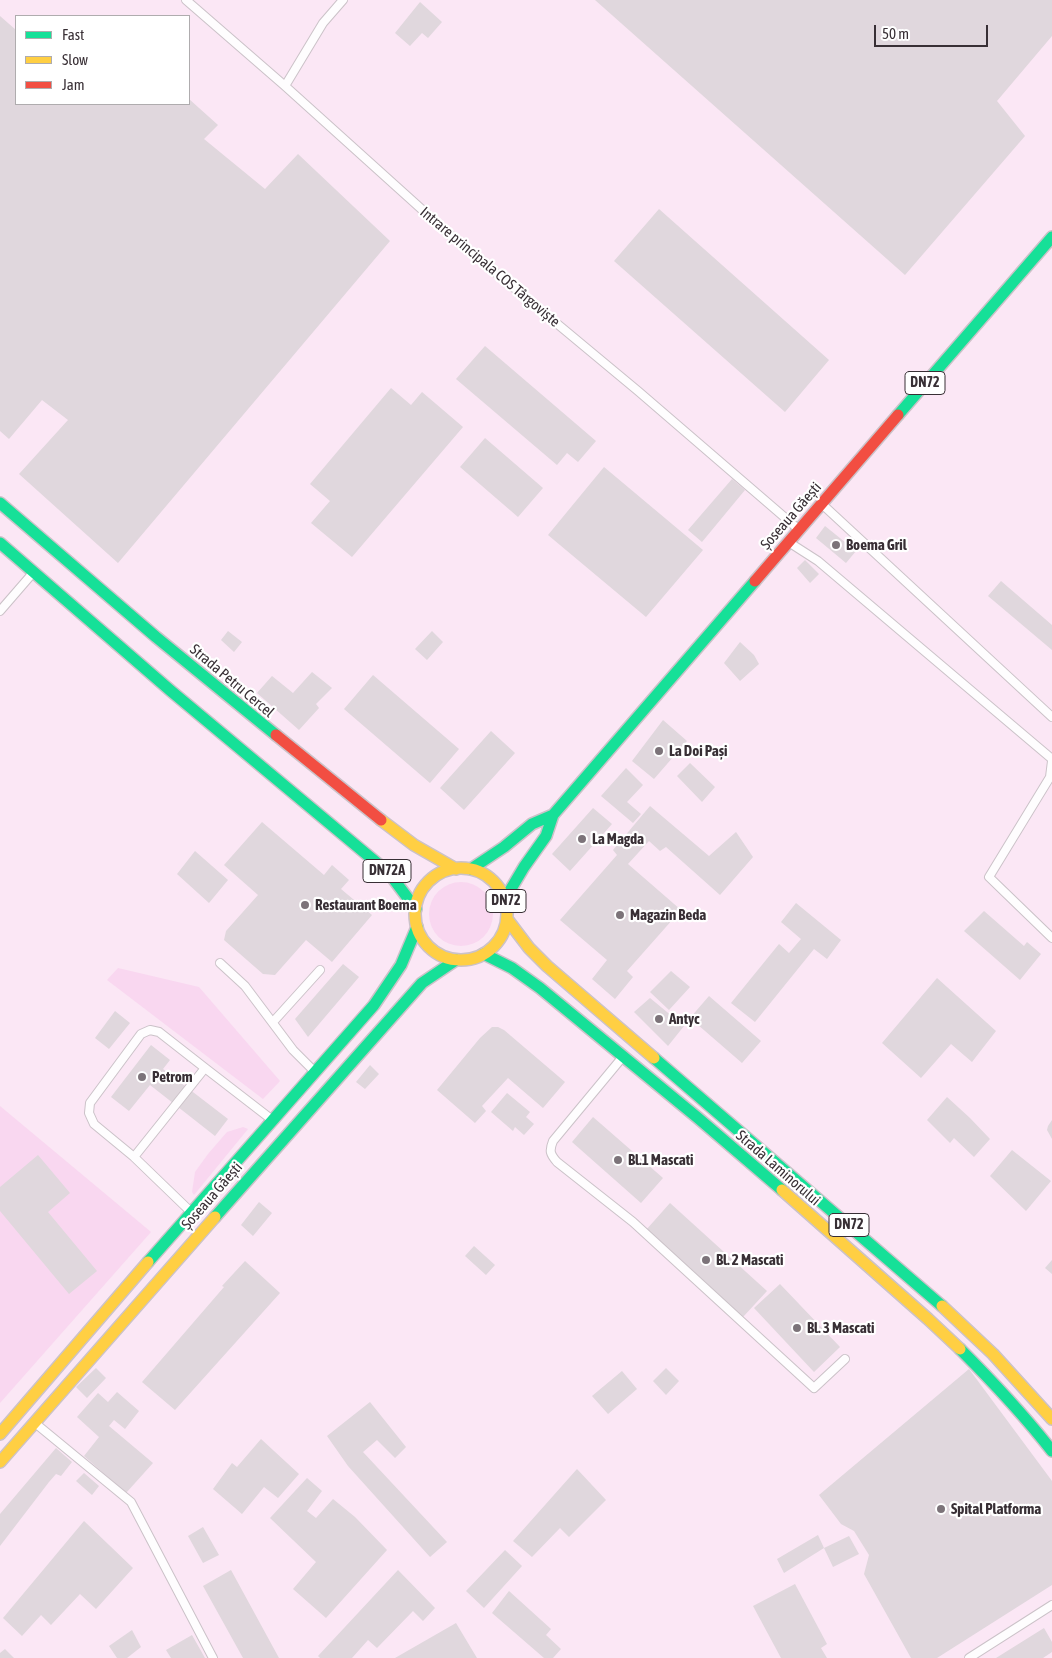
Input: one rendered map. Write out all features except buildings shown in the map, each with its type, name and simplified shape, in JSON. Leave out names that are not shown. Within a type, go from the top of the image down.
[{"type":"main road","name":"Șoseaua Găești","points":[[553,815],[1052,237]]},
{"type":"main road","name":"Strada Petru Cercel","points":[[0,503],[164,644],[379,819],[414,845],[456,868]]},
{"type":"main road","points":[[0,543],[34,572]]},
{"type":"main road","name":"DN72A","points":[[34,572],[171,691],[389,873],[416,909]]},
{"type":"main road","name":"DN72","points":[[471,869],[504,848],[532,824],[553,815]]},
{"type":"main road","name":"DN72","points":[[505,900],[524,867],[546,836],[553,815]]},
{"type":"main road","name":"DN72","points":[[456,960],[430,948],[420,935],[416,909],[420,894],[427,883],[440,873],[456,868],[471,869],[482,873],[500,889],[505,900],[507,919],[504,930],[499,941],[484,954]]},
{"type":"main road","name":"Strada Laminorului","points":[[507,919],[537,957],[943,1307],[993,1354],[1052,1419]]},
{"type":"main road","name":"Șoseaua Găești","points":[[0,1434],[191,1212],[374,1005],[401,965],[418,927]]},
{"type":"main road","points":[[456,960],[470,959],[484,954]]},
{"type":"main road","name":"Strada Laminorului","points":[[484,954],[522,974],[624,1056],[698,1118],[928,1319],[978,1367],[1032,1426],[1052,1451]]},
{"type":"main road","name":"Șoseaua Găești","points":[[0,1462],[206,1225],[409,997],[422,983],[456,960]]},
{"type":"main road","points":[[624,1056],[636,1042]]},
{"type":"main road","points":[[273,1120],[288,1134]]},
{"type":"main road","points":[[191,1212],[206,1225]]},
{"type":"lane","name":"Intrare principala COS Târgoviște","points":[[186,0],[285,86],[448,234],[638,391],[799,530]]},
{"type":"lane","points":[[285,86],[323,23],[343,0]]},
{"type":"lane","points":[[822,504],[1052,717]]},
{"type":"lane","points":[[789,542],[818,561],[1052,760],[1050,777],[989,877],[1052,938]]},
{"type":"lane","points":[[0,611],[34,572]]},
{"type":"lane","points":[[220,963],[245,986],[293,1050],[315,1072]]},
{"type":"lane","points":[[273,1022],[320,970]]},
{"type":"lane","points":[[191,1212],[134,1158],[94,1124],[89,1113],[90,1103],[141,1034],[150,1030],[160,1032],[273,1120]]},
{"type":"lane","points":[[624,1056],[553,1141],[550,1155],[633,1222],[814,1388],[845,1359]]},
{"type":"lane","points":[[134,1158],[205,1068]]},
{"type":"lane","points":[[34,1422],[131,1502],[213,1658]]},
{"type":"lane","points":[[969,1658],[1052,1605]]},
{"type":"shaded area","points":[[0,0],[1052,0],[1052,1658],[0,1658]]},
{"type":"shaded area","points":[[455,882],[467,882],[484,891],[491,902],[493,914],[491,926],[484,937],[467,946],[455,946],[443,941],[434,932],[429,920],[429,908],[434,896],[443,887]]},
{"type":"shaded area","points":[[118,968],[199,987],[280,1081],[263,1099],[107,980]]},
{"type":"shaded area","points":[[0,1106],[151,1232],[0,1403]]},
{"type":"shaded area","points":[[243,1127],[248,1129],[194,1195],[192,1192],[195,1172],[227,1132]]},
{"type":"traffic: fast","points":[[898,415],[1052,237]]},
{"type":"traffic: fast","points":[[0,503],[156,637],[276,735]]},
{"type":"traffic: fast","points":[[0,543],[171,691],[389,873],[416,909]]},
{"type":"traffic: fast","points":[[505,899],[524,867],[546,836],[553,815],[755,581]]},
{"type":"traffic: fast","points":[[471,869],[504,847],[532,824],[553,815]]},
{"type":"traffic: fast","points":[[148,1262],[374,1005],[401,965],[417,927]]},
{"type":"traffic: fast","points":[[484,954],[512,968],[540,988],[782,1190]]},
{"type":"traffic: fast","points":[[215,1217],[422,983],[456,960]]},
{"type":"traffic: fast","points":[[654,1058],[942,1306]]},
{"type":"traffic: fast","points":[[960,1349],[1008,1398],[1052,1451]]},
{"type":"traffic: slow","points":[[381,820],[414,845],[456,869]]},
{"type":"traffic: slow","points":[[461,868],[470,869],[487,876],[499,888],[506,905],[507,914],[506,923],[499,940],[487,952],[470,959],[461,960],[452,959],[435,952],[423,940],[416,923],[415,914],[416,905],[423,888],[435,876],[452,869],[461,868]]},
{"type":"traffic: slow","points":[[507,919],[529,948],[547,966],[654,1058]]},
{"type":"traffic: slow","points":[[782,1190],[960,1349]]},
{"type":"traffic: slow","points":[[0,1462],[215,1217]]},
{"type":"traffic: slow","points":[[0,1434],[148,1262]]},
{"type":"traffic: slow","points":[[942,1306],[993,1354],[1052,1419]]},
{"type":"traffic: jam","points":[[755,581],[898,415]]},
{"type":"traffic: jam","points":[[276,735],[381,820]]},
{"type":"place","name":"Boema Gril","points":[[836,545]]},
{"type":"place","name":"La Doi Pași","points":[[659,751]]},
{"type":"place","name":"La Magda","points":[[582,839]]},
{"type":"place","name":"Restaurant Boema","points":[[305,905]]},
{"type":"place","name":"Magazin Beda","points":[[620,915]]},
{"type":"place","name":"Antyc","points":[[659,1019]]},
{"type":"place","name":"Petrom","points":[[142,1077]]},
{"type":"place","name":"Bl.1 Mascati","points":[[618,1160]]},
{"type":"place","name":"Bl. 2 Mascati","points":[[706,1260]]},
{"type":"place","name":"Bl. 3 Mascati","points":[[797,1328]]},
{"type":"place","name":"Spital Platforma","points":[[941,1509]]}]
